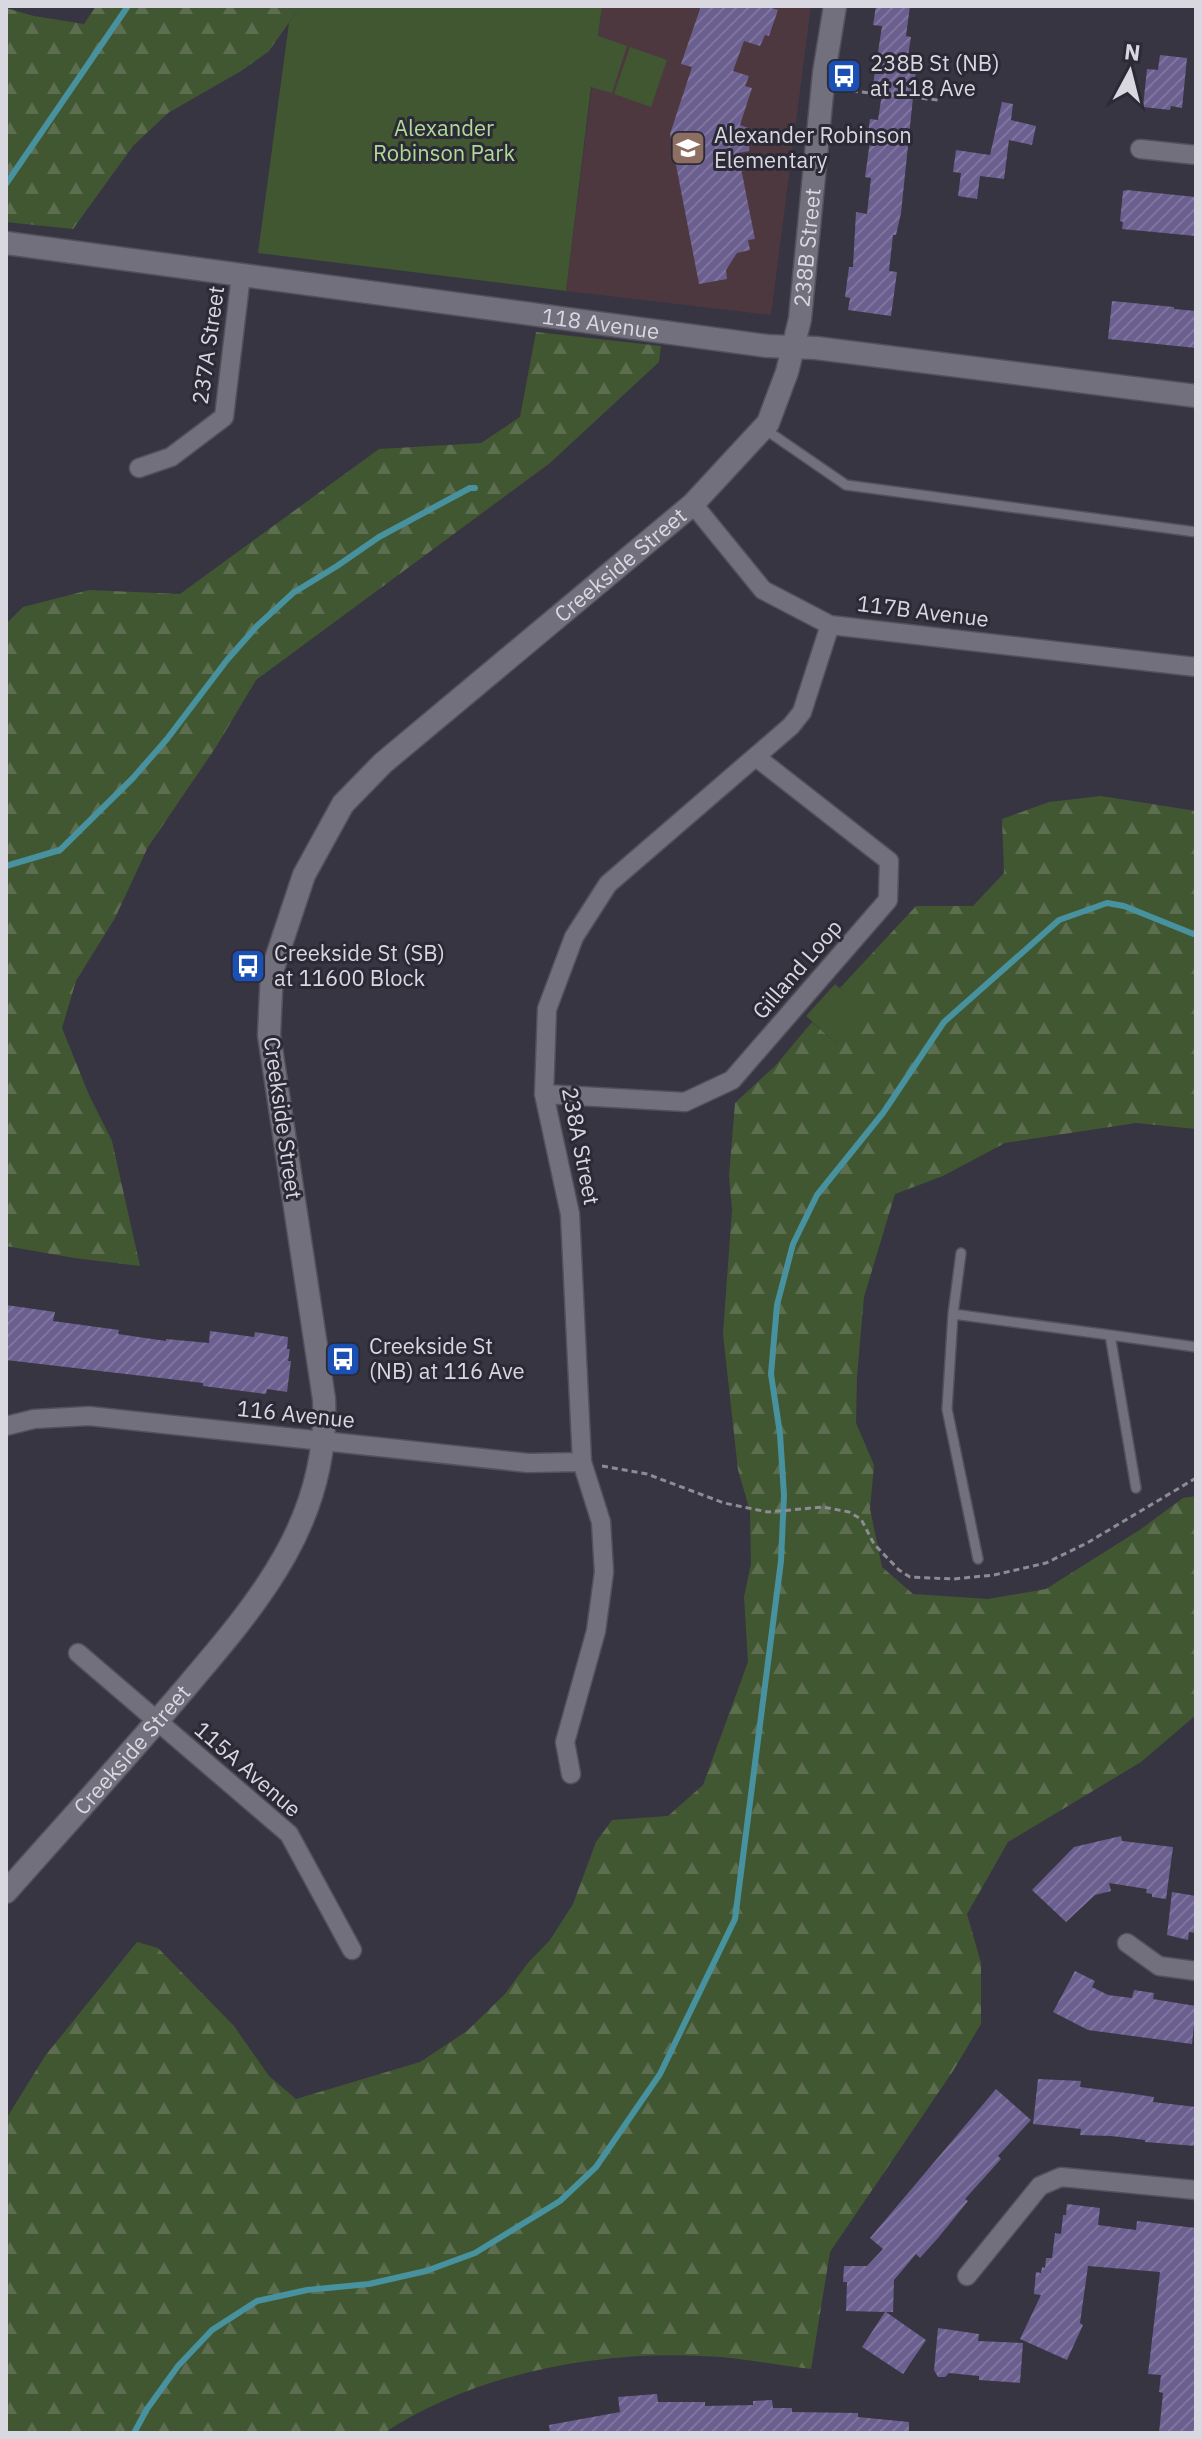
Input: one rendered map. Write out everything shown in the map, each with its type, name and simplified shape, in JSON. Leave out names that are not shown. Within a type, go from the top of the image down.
[{"type":"street","name":"238B Street","points":[[794,347],[800,319],[823,88],[835,6]]},
{"type":"street","points":[[1140,149],[1196,155]]},
{"type":"street","name":"118 Avenue","points":[[6,243],[767,346],[1196,396]]},
{"type":"street","name":"237A Street","points":[[139,468],[171,457],[224,417],[241,275]]},
{"type":"street","name":"Creekside Street","points":[[6,1892],[250,1612],[281,1566],[305,1515],[318,1476],[324,1399],[269,1035],[272,971],[304,875],[343,804],[383,763],[693,504],[768,423],[794,347]]},
{"type":"street","name":"117B Avenue","points":[[693,504],[763,590],[830,625],[1196,667]]},
{"type":"street","name":"238A Street","points":[[571,1774],[565,1742],[596,1631],[604,1572],[601,1522],[582,1462],[570,1214],[544,1094],[547,1009],[574,937],[608,884],[791,726],[802,712],[830,625]]},
{"type":"street","name":"Gilland Loop","points":[[544,1094],[685,1102],[732,1080],[888,900],[889,861],[756,757]]},
{"type":"street","name":"116 Avenue","points":[[6,1426],[34,1419],[89,1416],[528,1463],[582,1462]]},
{"type":"street","name":"115A Avenue","points":[[78,1653],[289,1834],[352,1950]]},
{"type":"street","points":[[1127,1943],[1159,1966],[1196,1971]]},
{"type":"street","points":[[967,2276],[1040,2186],[1053,2179],[1074,2178],[1196,2190]]},
{"type":"lane","points":[[763,428],[846,485],[1196,532]]},
{"type":"lane","points":[[961,1253],[953,1314],[947,1409],[978,1559]]},
{"type":"lane","points":[[953,1314],[1196,1347]]},
{"type":"lane","points":[[1110,1335],[1136,1488]]},
{"type":"path","points":[[823,88],[938,100]]},
{"type":"path","points":[[582,1462],[647,1474],[724,1503],[768,1512],[823,1507],[849,1512],[861,1519],[874,1544],[899,1570],[910,1577],[953,1579],[994,1575],[1046,1563],[1087,1543],[1196,1478]]},
{"type":"shaded area","name":"Alexander Robinson Elementary","points":[[602,6],[811,6],[771,315],[566,291]]},
{"type":"green space","points":[[96,6],[301,6],[268,52],[168,113],[133,146],[73,229],[6,222],[6,8],[84,24]]},
{"type":"green space","name":"Alexander Robinson Park","points":[[301,6],[602,6],[598,36],[627,46],[612,93],[591,87],[566,291],[258,253],[289,23]]},
{"type":"green space","points":[[630,47],[667,60],[651,107],[614,94]]},
{"type":"green space","points":[[536,332],[661,346],[659,362],[550,463],[256,680],[216,747],[148,847],[115,918],[76,981],[62,1028],[89,1095],[112,1141],[140,1266],[6,1246],[6,624],[23,607],[89,590],[180,594],[379,449],[481,443],[520,417]]},
{"type":"green space","points":[[1101,796],[1196,811],[1196,1129],[1136,1123],[1005,1143],[943,1176],[895,1194],[864,1297],[856,1423],[874,1465],[870,1509],[882,1567],[913,1594],[988,1599],[1046,1589],[1141,1529],[1183,1498],[1196,1496],[1196,1715],[1141,1762],[1008,1842],[967,1914],[981,1963],[981,2024],[953,2071],[830,2252],[811,2369],[701,2356],[661,2355],[578,2363],[536,2370],[456,2395],[384,2433],[6,2433],[6,2119],[45,2056],[137,1942],[158,1948],[234,2026],[269,2076],[296,2099],[420,2062],[467,2031],[505,1994],[550,1940],[573,1904],[596,1842],[612,1820],[668,1816],[703,1785],[748,1662],[744,1597],[751,1564],[750,1511],[738,1470],[723,1334],[732,1210],[729,1176],[735,1103],[776,1065],[812,1022],[836,1043],[863,1009],[840,988],[916,906],[973,906],[1004,873],[1002,819],[1049,802]]},
{"type":"green space","points":[[835,984],[864,1009],[836,1043],[806,1016]]},
{"type":"building","points":[[701,6],[765,6],[778,10],[769,36],[765,35],[760,46],[744,41],[733,71],[749,76],[745,86],[752,88],[740,125],[751,129],[749,151],[738,153],[755,239],[748,240],[750,250],[737,253],[726,270],[727,279],[699,284],[670,134],[692,67],[681,64]]},
{"type":"building","points":[[876,6],[910,6],[906,36],[911,37],[908,55],[917,59],[901,213],[896,235],[893,235],[889,271],[897,272],[891,316],[848,310],[850,298],[845,297],[849,267],[853,267],[856,212],[867,214],[871,178],[865,177],[870,119],[878,120],[883,87],[873,85],[882,26],[873,25]]},
{"type":"building","points":[[1160,55],[1187,58],[1182,108],[1143,107],[1147,69],[1158,70]]},
{"type":"building","points":[[1002,102],[1013,104],[1011,120],[1036,126],[1032,145],[1009,140],[1004,179],[980,176],[977,199],[958,196],[961,173],[953,172],[956,150],[990,155]]},
{"type":"building","points":[[1123,191],[1196,197],[1196,236],[1122,229]]},
{"type":"building","points":[[1112,301],[1196,311],[1196,348],[1108,339]]},
{"type":"building","points":[[6,1305],[55,1312],[53,1321],[119,1330],[118,1334],[166,1341],[209,1343],[210,1331],[254,1337],[255,1332],[288,1337],[288,1361],[291,1361],[287,1392],[267,1389],[266,1394],[203,1386],[203,1383],[6,1360]]},
{"type":"building","points":[[1121,1836],[1122,1841],[1173,1847],[1166,1899],[1152,1897],[1152,1894],[1146,1893],[1147,1889],[1109,1883],[1111,1891],[1095,1895],[1066,1922],[1032,1890],[1074,1847]]},
{"type":"building","points":[[1172,1892],[1196,1896],[1196,1933],[1189,1932],[1188,1940],[1167,1935]]},
{"type":"building","points":[[1075,1971],[1095,1981],[1092,1987],[1108,1995],[1132,1998],[1134,1990],[1154,1993],[1153,1999],[1196,2006],[1192,2044],[1088,2030],[1053,2012]]},
{"type":"building","points":[[1038,2079],[1081,2081],[1080,2087],[1154,2097],[1153,2102],[1196,2107],[1196,2146],[1080,2135],[1081,2129],[1033,2124]]},
{"type":"building","points":[[996,2089],[1031,2120],[998,2156],[1001,2159],[965,2199],[968,2201],[938,2238],[920,2258],[916,2254],[894,2280],[893,2312],[886,2312],[926,2340],[903,2374],[862,2347],[885,2312],[846,2311],[844,2266],[867,2266],[883,2249],[870,2238]]},
{"type":"building","points":[[1067,2204],[1100,2208],[1098,2225],[1136,2230],[1137,2221],[1196,2228],[1196,2433],[1159,2433],[1163,2393],[1159,2392],[1161,2375],[1148,2374],[1160,2272],[1088,2266],[1080,2323],[1083,2325],[1067,2360],[1020,2339],[1041,2295],[1034,2294],[1036,2272],[1041,2273],[1046,2258],[1052,2258],[1055,2233],[1061,2234]]},
{"type":"building","points":[[938,2328],[979,2334],[978,2341],[1023,2343],[1020,2383],[979,2380],[979,2376],[949,2373],[938,2377],[934,2370]]},
{"type":"building","points":[[657,2394],[658,2402],[705,2402],[705,2406],[753,2405],[753,2401],[772,2400],[773,2408],[792,2408],[792,2412],[858,2413],[858,2417],[909,2422],[909,2433],[550,2433],[549,2425],[620,2412],[618,2397]]},
{"type":"waterway","points":[[6,184],[128,6]]},
{"type":"waterway","points":[[6,866],[60,850],[133,778],[227,660],[257,626],[293,593],[379,537],[475,488]]},
{"type":"waterway","points":[[134,2433],[178,2366],[212,2330],[257,2301],[307,2290],[369,2284],[426,2271],[475,2253],[560,2201],[596,2167],[660,2074],[735,1919],[781,1561],[784,1495],[780,1434],[771,1374],[777,1305],[793,1244],[817,1195],[883,1113],[944,1022],[1059,920],[1107,903],[1124,906],[1196,935]]},
{"type":"place","name":"238B St (NB) at 118 Ave","points":[[844,76]]},
{"type":"place","name":"Alexander Robinson Elementary","points":[[688,148]]},
{"type":"place","name":"Creekside St (SB) at 11600 Block","points":[[248,966]]},
{"type":"place","name":"Creekside St (NB) at 116 Ave","points":[[343,1359]]}]
